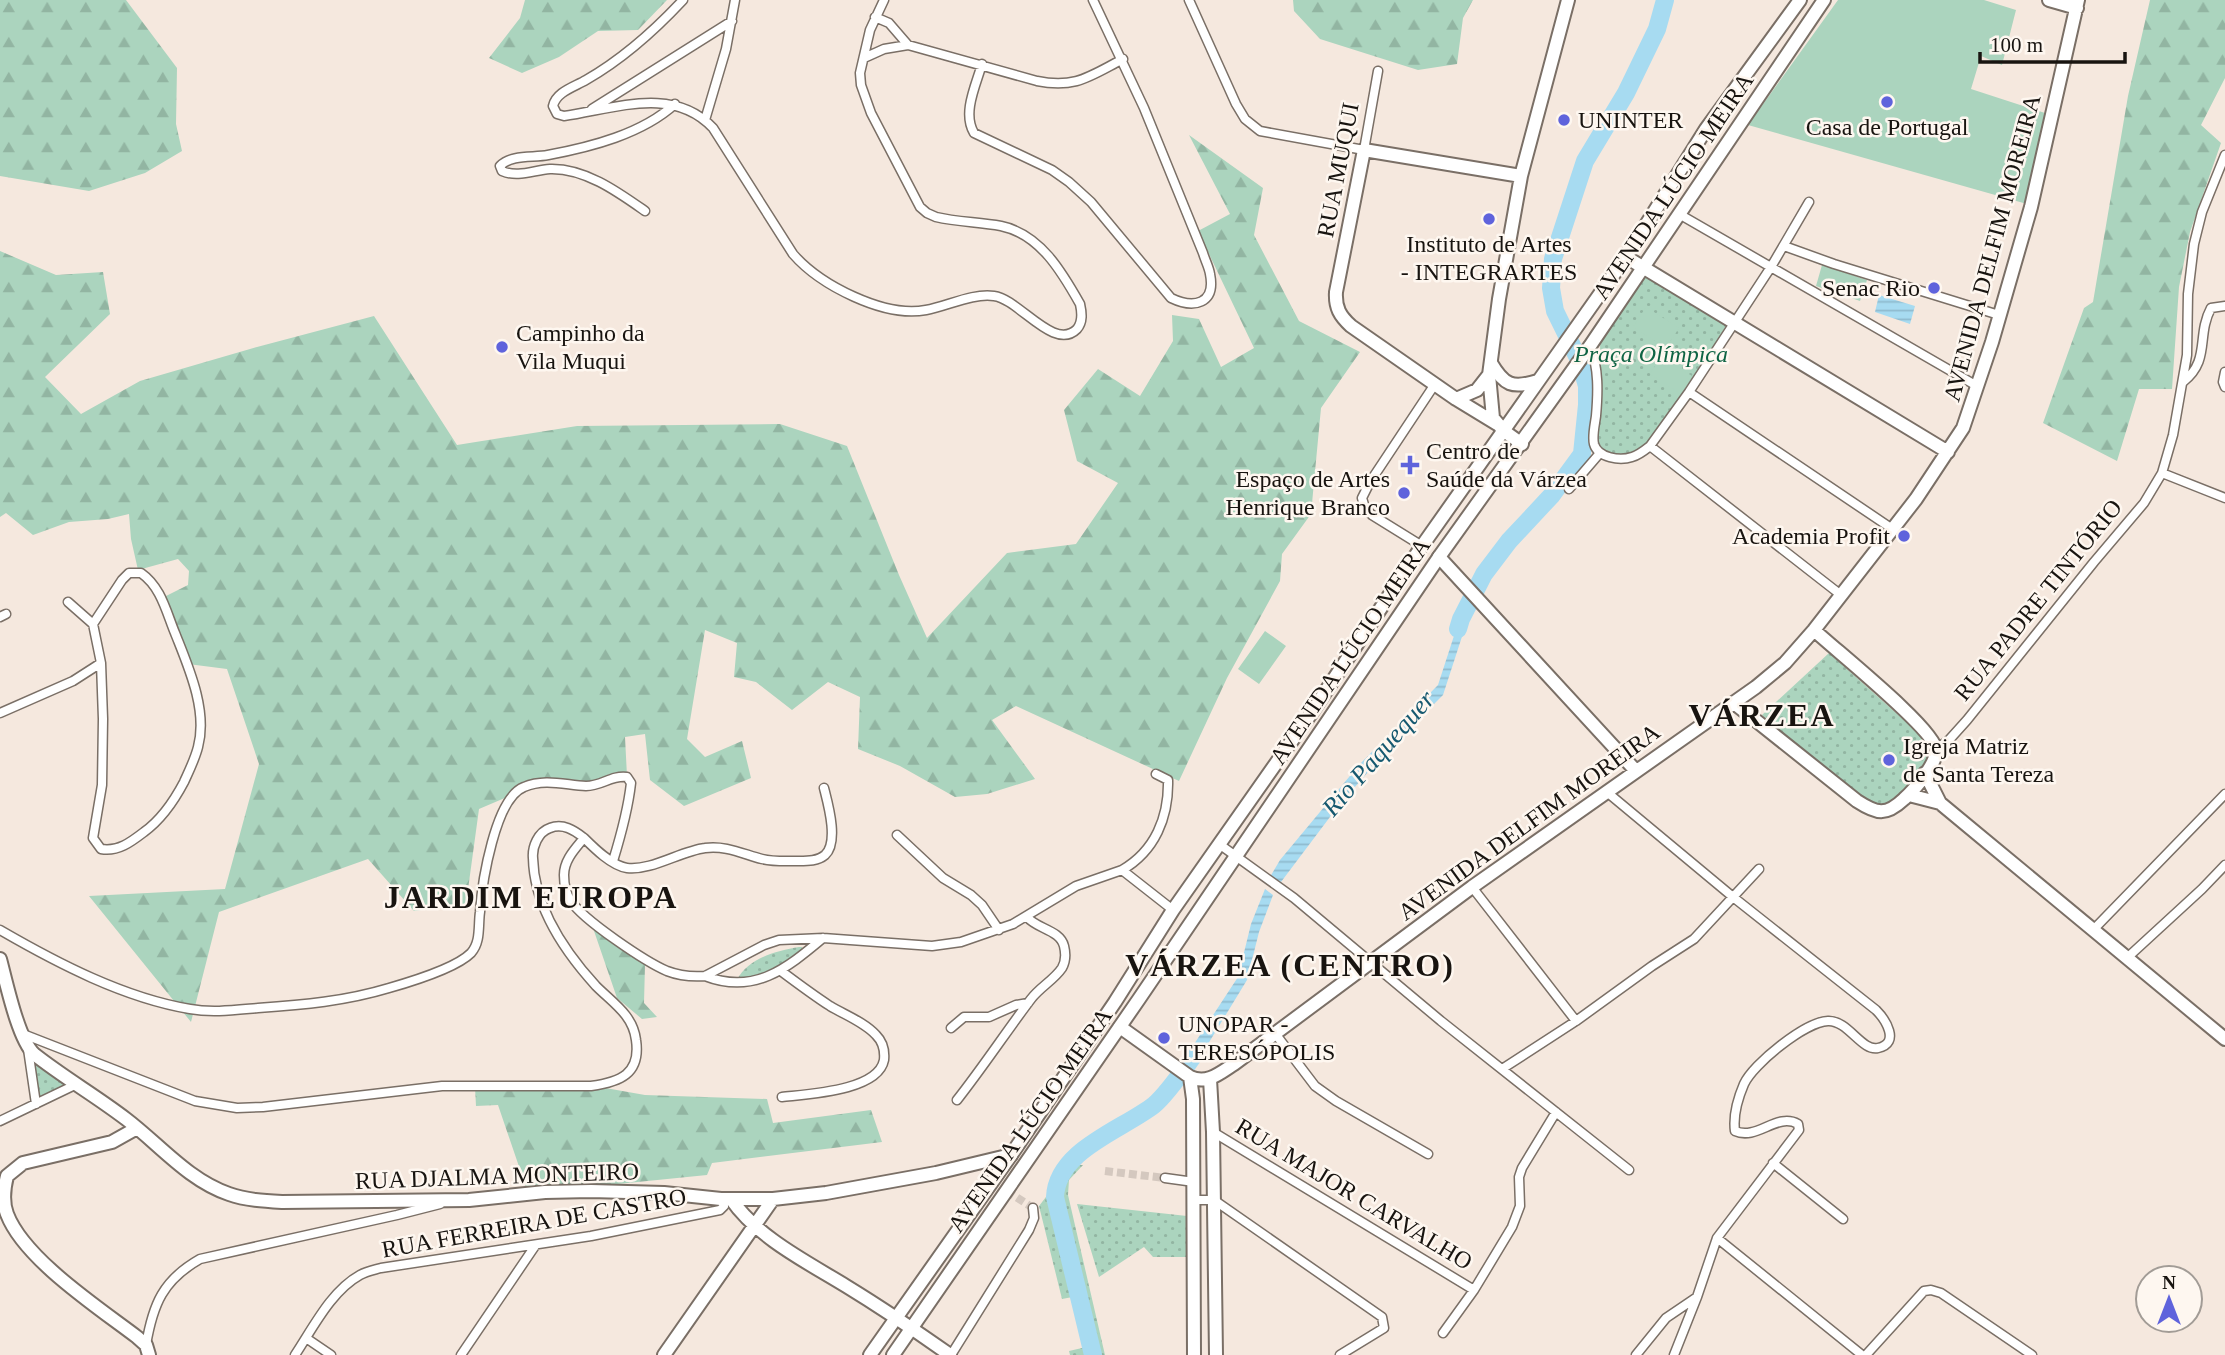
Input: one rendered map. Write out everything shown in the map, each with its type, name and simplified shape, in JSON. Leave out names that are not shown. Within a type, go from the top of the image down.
[{"type":"main road","points":[[1500,428],[1492,411],[1490,369],[1499,299],[1521,176],[1569,0]]},
{"type":"main road","name":"AVENIDA LÚCIO MEIRA","points":[[870,1355],[1115,1002],[1173,910],[1310,715],[1500,428],[1538,381],[1626,257],[1706,129],[1800,0]]},
{"type":"main road","name":"AVENIDA LÚCIO MEIRA","points":[[893,1355],[1120,1027],[1439,557],[1643,268],[1824,0]]},
{"type":"main road","points":[[2049,0],[2077,4]]},
{"type":"main road","name":"AVENIDA DELFIM MOREIRA","points":[[1210,1079],[1472,887],[1734,703],[1770,676],[1814,630],[1916,499],[1964,428],[2031,207],[2077,4]]},
{"type":"main road","points":[[1364,150],[1521,176]]},
{"type":"main road","name":"RUA MUQUI","points":[[1364,150],[1336,302],[1342,318],[1435,384]]},
{"type":"main road","points":[[1626,257],[1948,452]]},
{"type":"main road","points":[[1490,369],[1509,384],[1538,381]]},
{"type":"main road","points":[[1456,399],[1477,390],[1490,369]]},
{"type":"main road","points":[[1435,384],[1522,443]]},
{"type":"main road","points":[[1439,557],[1636,771]]},
{"type":"main road","points":[[1814,630],[1927,733],[1937,748]]},
{"type":"main road","name":"RUA PADRE TINTÓRIO","points":[[1734,703],[1867,808],[1888,811],[1909,795],[1934,762],[1937,748]]},
{"type":"main road","points":[[1926,773],[1940,803]]},
{"type":"main road","points":[[1909,795],[1940,803],[2225,1039]]},
{"type":"main road","points":[[0,959],[29,1049]]},
{"type":"main road","points":[[1120,1027],[1188,1076],[1200,1080],[1210,1079],[1216,1355]]},
{"type":"main road","name":"RUA DJALMA MONTEIRO","points":[[29,1049],[137,1128],[191,1174],[230,1195],[256,1201],[450,1201],[545,1192],[591,1191],[773,1199],[825,1193],[936,1173],[1011,1155]]},
{"type":"main road","points":[[1188,1076],[1192,1099],[1194,1182],[1194,1355]]},
{"type":"main road","points":[[1192,1099],[1211,1099]]},
{"type":"main road","points":[[137,1128],[112,1142],[23,1164],[7,1176],[4,1197],[6,1212],[28,1248],[148,1350]]},
{"type":"main road","points":[[726,1199],[753,1225],[802,1259],[912,1327],[950,1355]]},
{"type":"main road","points":[[664,1355],[773,1199]]},
{"type":"main road","points":[[1193,1287],[1216,1288]]},
{"type":"street","points":[[683,0],[634,46],[593,76],[556,97],[553,102],[554,110],[560,116],[647,103],[675,104],[705,120],[722,141],[793,254],[823,281],[884,307],[911,311],[924,311],[993,296],[1014,305],[1057,335],[1070,334],[1082,322],[1080,304],[1043,249],[1031,239],[1003,227],[936,217],[920,206],[865,100],[860,72],[875,17],[884,0]]},
{"type":"street","points":[[705,120],[726,49],[735,0]]},
{"type":"street","points":[[982,64],[970,108],[970,126],[974,133],[1052,170],[1069,182],[1091,202],[1171,298],[1184,304],[1205,300],[1210,293],[1210,274],[1203,253],[1123,60],[1093,0]]},
{"type":"street","points":[[1189,0],[1236,104],[1252,126],[1273,135],[1364,150]]},
{"type":"street","points":[[875,17],[889,23],[908,45]]},
{"type":"street","points":[[589,112],[732,20]]},
{"type":"street","points":[[864,58],[884,49],[908,45],[1059,85],[1079,81],[1123,60]]},
{"type":"street","name":"RUA MUQUI","points":[[1364,150],[1378,71]]},
{"type":"street","points":[[645,211],[621,194],[580,174],[548,169],[511,174],[502,172],[500,166],[507,161],[546,156],[611,139],[662,115],[675,104]]},
{"type":"street","name":"RUA PADRE TINTÓRIO","points":[[1937,748],[1949,740],[1967,720],[2144,503],[2162,473],[2173,435],[2187,355],[2188,294],[2194,244],[2202,212],[2225,155]]},
{"type":"street","points":[[1587,349],[1595,364],[1597,386],[1594,443],[1601,453],[1611,457],[1632,457],[1650,446],[1689,392],[1772,267],[1809,202]]},
{"type":"street","points":[[1679,214],[1977,386]]},
{"type":"street","points":[[1784,246],[1999,315]]},
{"type":"street","points":[[2183,383],[2197,369],[2211,308],[2225,306]]},
{"type":"street","points":[[2225,372],[2225,387]]},
{"type":"street","points":[[1422,546],[1372,515],[1365,508],[1362,498],[1435,384]]},
{"type":"street","points":[[1689,392],[1891,528]]},
{"type":"street","points":[[1650,446],[1841,595]]},
{"type":"street","points":[[1569,489],[1601,453]]},
{"type":"street","points":[[2162,473],[2225,498]]},
{"type":"street","points":[[68,602],[93,624],[100,663],[102,785],[93,838],[101,849],[111,851],[124,846],[149,828],[172,802],[198,747],[200,715],[189,671],[176,636],[159,593],[149,579],[141,573],[129,573],[93,624]]},
{"type":"street","points":[[0,713],[73,681],[100,663]]},
{"type":"street","points":[[705,976],[773,942],[823,939],[932,946],[961,942],[999,930],[1027,917],[1076,886],[1122,870],[1131,864],[1151,844],[1163,823],[1168,780],[1156,774]]},
{"type":"street","points":[[0,930],[86,976],[189,1009],[222,1011],[336,1001],[410,982],[460,961],[471,953],[479,935],[481,900],[495,833],[513,792],[534,783],[595,785],[617,776],[627,777],[631,783],[613,861]]},
{"type":"street","points":[[23,1034],[195,1101],[237,1108],[442,1086],[592,1086],[612,1083],[632,1069],[636,1059],[632,1024],[624,1012],[583,971],[553,928],[538,894],[533,872],[535,844],[544,831],[560,826],[575,831],[603,856],[625,868],[637,868],[707,847],[724,848],[777,861],[808,861],[818,859],[828,851],[831,842],[831,818],[824,788]]},
{"type":"street","points":[[1608,793],[1882,1017],[1890,1033],[1881,1048],[1876,1049],[1867,1046],[1837,1023],[1824,1022],[1783,1043],[1745,1082],[1734,1124],[1735,1131],[1744,1134],[1786,1121],[1798,1124],[1799,1130],[1717,1238],[1674,1355]]},
{"type":"street","points":[[2094,929],[2225,794]]},
{"type":"street","points":[[897,835],[943,878],[982,905],[999,930]]},
{"type":"street","points":[[584,838],[568,859],[564,874],[570,900],[579,911],[649,962],[669,972],[684,976],[705,976],[736,984],[758,980],[781,971],[823,939]]},
{"type":"street","points":[[1219,844],[1294,898],[1629,1170]]},
{"type":"street","points":[[2128,957],[2225,865]]},
{"type":"street","points":[[1502,1069],[1693,939],[1759,869]]},
{"type":"street","points":[[1122,870],[1173,910]]},
{"type":"street","points":[[1472,887],[1576,1021]]},
{"type":"street","points":[[957,1100],[988,1062],[1028,1003],[1062,968],[1066,954],[1062,941],[1027,917]]},
{"type":"street","points":[[781,971],[873,1032],[882,1042],[884,1051],[879,1071],[865,1082],[782,1097]]},
{"type":"street","points":[[951,1028],[964,1017],[989,1017],[1016,1005],[1028,1003]]},
{"type":"street","points":[[1274,1032],[1315,1086],[1428,1154]]},
{"type":"street","points":[[29,1049],[36,1104]]},
{"type":"street","points":[[1188,1076],[1203,1086],[1211,1099]]},
{"type":"street","points":[[0,1121],[77,1084]]},
{"type":"street","points":[[1443,1333],[1474,1290],[1512,1227],[1520,1206],[1519,1177],[1522,1168],[1556,1112]]},
{"type":"street","name":"RUA MAJOR CARVALHO","points":[[1213,1132],[1474,1290]]},
{"type":"street","points":[[1773,1163],[1843,1219]]},
{"type":"street","points":[[1165,1178],[1194,1182]]},
{"type":"street","name":"RUA FERREIRA DE CASTRO","points":[[295,1355],[339,1293],[350,1281],[363,1273],[643,1227],[720,1210],[726,1199]]},
{"type":"street","points":[[1193,1200],[1214,1200],[1382,1317],[1384,1328],[1340,1355]]},
{"type":"street","points":[[148,1350],[156,1304],[164,1290],[184,1268],[200,1259],[450,1201]]},
{"type":"street","points":[[950,1355],[1029,1230],[1034,1218],[1033,1208]]},
{"type":"street","points":[[1717,1238],[1864,1355],[1924,1291],[1931,1290],[1941,1293],[2032,1355]]},
{"type":"street","points":[[461,1355],[535,1246]]},
{"type":"street","points":[[1636,1355],[1666,1318],[1697,1297]]},
{"type":"street","points":[[306,1338],[331,1355]]},
{"type":"green space","points":[[0,0],[126,0],[177,68],[176,124],[182,151],[145,173],[89,191],[0,176]]},
{"type":"green space","points":[[525,0],[667,0],[638,30],[598,31],[559,57],[522,73],[489,58],[520,18]]},
{"type":"green space","points":[[1293,0],[1473,0],[1463,18],[1457,64],[1418,70],[1320,39],[1294,11]]},
{"type":"green space","name":"Casa de Portugal","points":[[1838,0],[1984,0],[2016,10],[2002,65],[1981,56],[1971,89],[2048,114],[2027,204],[1748,125]]},
{"type":"green space","points":[[2150,0],[2225,0],[2225,78],[2201,125],[2221,143],[2190,232],[2179,287],[2172,389],[2139,389],[2117,461],[2043,423],[2084,308],[2093,302],[2128,96]]},
{"type":"green space","points":[[1189,135],[1263,188],[1254,235],[1299,321],[1360,352],[1321,408],[1311,514],[1282,554],[1280,581],[1227,678],[1179,781],[1016,706],[992,720],[1035,779],[987,794],[955,797],[900,766],[858,749],[860,697],[828,682],[792,710],[756,682],[734,677],[737,643],[705,630],[687,739],[705,757],[742,741],[751,778],[684,806],[650,780],[645,734],[625,737],[627,776],[563,788],[540,783],[479,809],[466,904],[414,911],[368,859],[219,912],[191,1022],[89,896],[225,889],[259,764],[227,669],[188,664],[164,597],[188,585],[189,571],[178,559],[138,570],[129,514],[108,519],[69,522],[33,535],[6,513],[0,517],[0,251],[56,275],[103,272],[110,314],[45,377],[81,414],[140,381],[374,316],[457,445],[577,426],[780,424],[847,446],[927,638],[1007,553],[1076,544],[1118,483],[1077,461],[1064,410],[1098,369],[1140,396],[1173,341],[1172,315],[1199,319],[1221,367],[1254,348],[1198,231],[1230,214]]},
{"type":"green space","points":[[1822,265],[1867,280],[1860,301],[1816,286]]},
{"type":"green space","name":"Praça Olímpica","points":[[1644,272],[1727,324],[1688,389],[1648,445],[1626,457],[1613,456],[1601,450],[1595,439],[1601,395],[1600,342]]},
{"type":"green space","points":[[1646,307],[1679,328],[1666,348],[1633,327]]},
{"type":"green space","points":[[1661,356],[1692,376],[1681,394],[1650,374]]},
{"type":"green space","points":[[1265,631],[1286,646],[1259,684],[1238,669]]},
{"type":"green space","points":[[1829,653],[1933,746],[1934,759],[1892,808],[1861,803],[1762,715]]},
{"type":"green space","points":[[593,928],[645,965],[644,1003],[657,1017],[642,1019],[617,998]]},
{"type":"green space","points":[[802,947],[803,951],[780,967],[737,980],[755,961],[772,953]]},
{"type":"green space","points":[[37,1061],[64,1082],[64,1087],[39,1099],[34,1064]]},
{"type":"green space","points":[[594,1086],[645,1095],[767,1099],[773,1123],[871,1110],[882,1142],[712,1163],[707,1175],[528,1193],[498,1105],[476,1106],[475,1087]]},
{"type":"green space","points":[[1076,1165],[1083,1165],[1069,1180],[1068,1195],[1105,1355],[1070,1355],[1069,1351],[1095,1345],[1083,1295],[1062,1299],[1039,1206],[1066,1171]]},
{"type":"green space","points":[[1077,1204],[1187,1216],[1186,1257],[1153,1257],[1144,1247],[1099,1277]]},
{"type":"water","points":[[1879,295],[1915,306],[1910,324],[1875,312]]},
{"type":"water","points":[[1464,605],[1470,612],[1443,695],[1384,754],[1339,805],[1281,882],[1270,877],[1280,860],[1359,765],[1438,685]]},
{"type":"water","points":[[1265,889],[1273,895],[1259,932],[1247,980],[1194,1067],[1183,1061],[1238,977],[1251,924]]},
{"type":"waterway","name":"Rio Paquequer","points":[[1458,629],[1484,574],[1509,541],[1552,495],[1582,454],[1587,386],[1580,362],[1555,311],[1551,288],[1553,259],[1585,161],[1626,93],[1657,29],[1665,0]]},
{"type":"waterway","name":"Rio Paquequer","points":[[1093,1355],[1055,1197],[1059,1181],[1067,1166],[1079,1154],[1154,1105],[1192,1058]]},
{"type":"tunnel","points":[[1105,1171],[1165,1178]]},
{"type":"tunnel","points":[[1007,1191],[1033,1208]]},
{"type":"place","name":"Casa de Portugal","points":[[1887,102]]},
{"type":"place","name":"UNINTER","points":[[1564,120]]},
{"type":"place","name":"Instituto de Artes - INTEGRARTES","points":[[1489,219]]},
{"type":"place","name":"Senac Rio","points":[[1934,288]]},
{"type":"place","name":"Campinho da Vila Muqui","points":[[502,347]]},
{"type":"place","name":"Centro de Saúde da Várzea","points":[[1410,465]]},
{"type":"place","name":"Espaço de Artes Henrique Branco","points":[[1404,493]]},
{"type":"place","name":"Academia Profit","points":[[1904,536]]},
{"type":"place","name":"Igreja Matriz de Santa Tereza","points":[[1889,760]]},
{"type":"place","name":"UNOPAR - TERESÓPOLIS","points":[[1164,1038]]},
{"type":"district","name":"VÁRZEA","points":[[1762,715]]},
{"type":"district","name":"JARDIM EUROPA","points":[[531,897]]},
{"type":"district","name":"VÁRZEA (CENTRO)","points":[[1290,965]]}]
